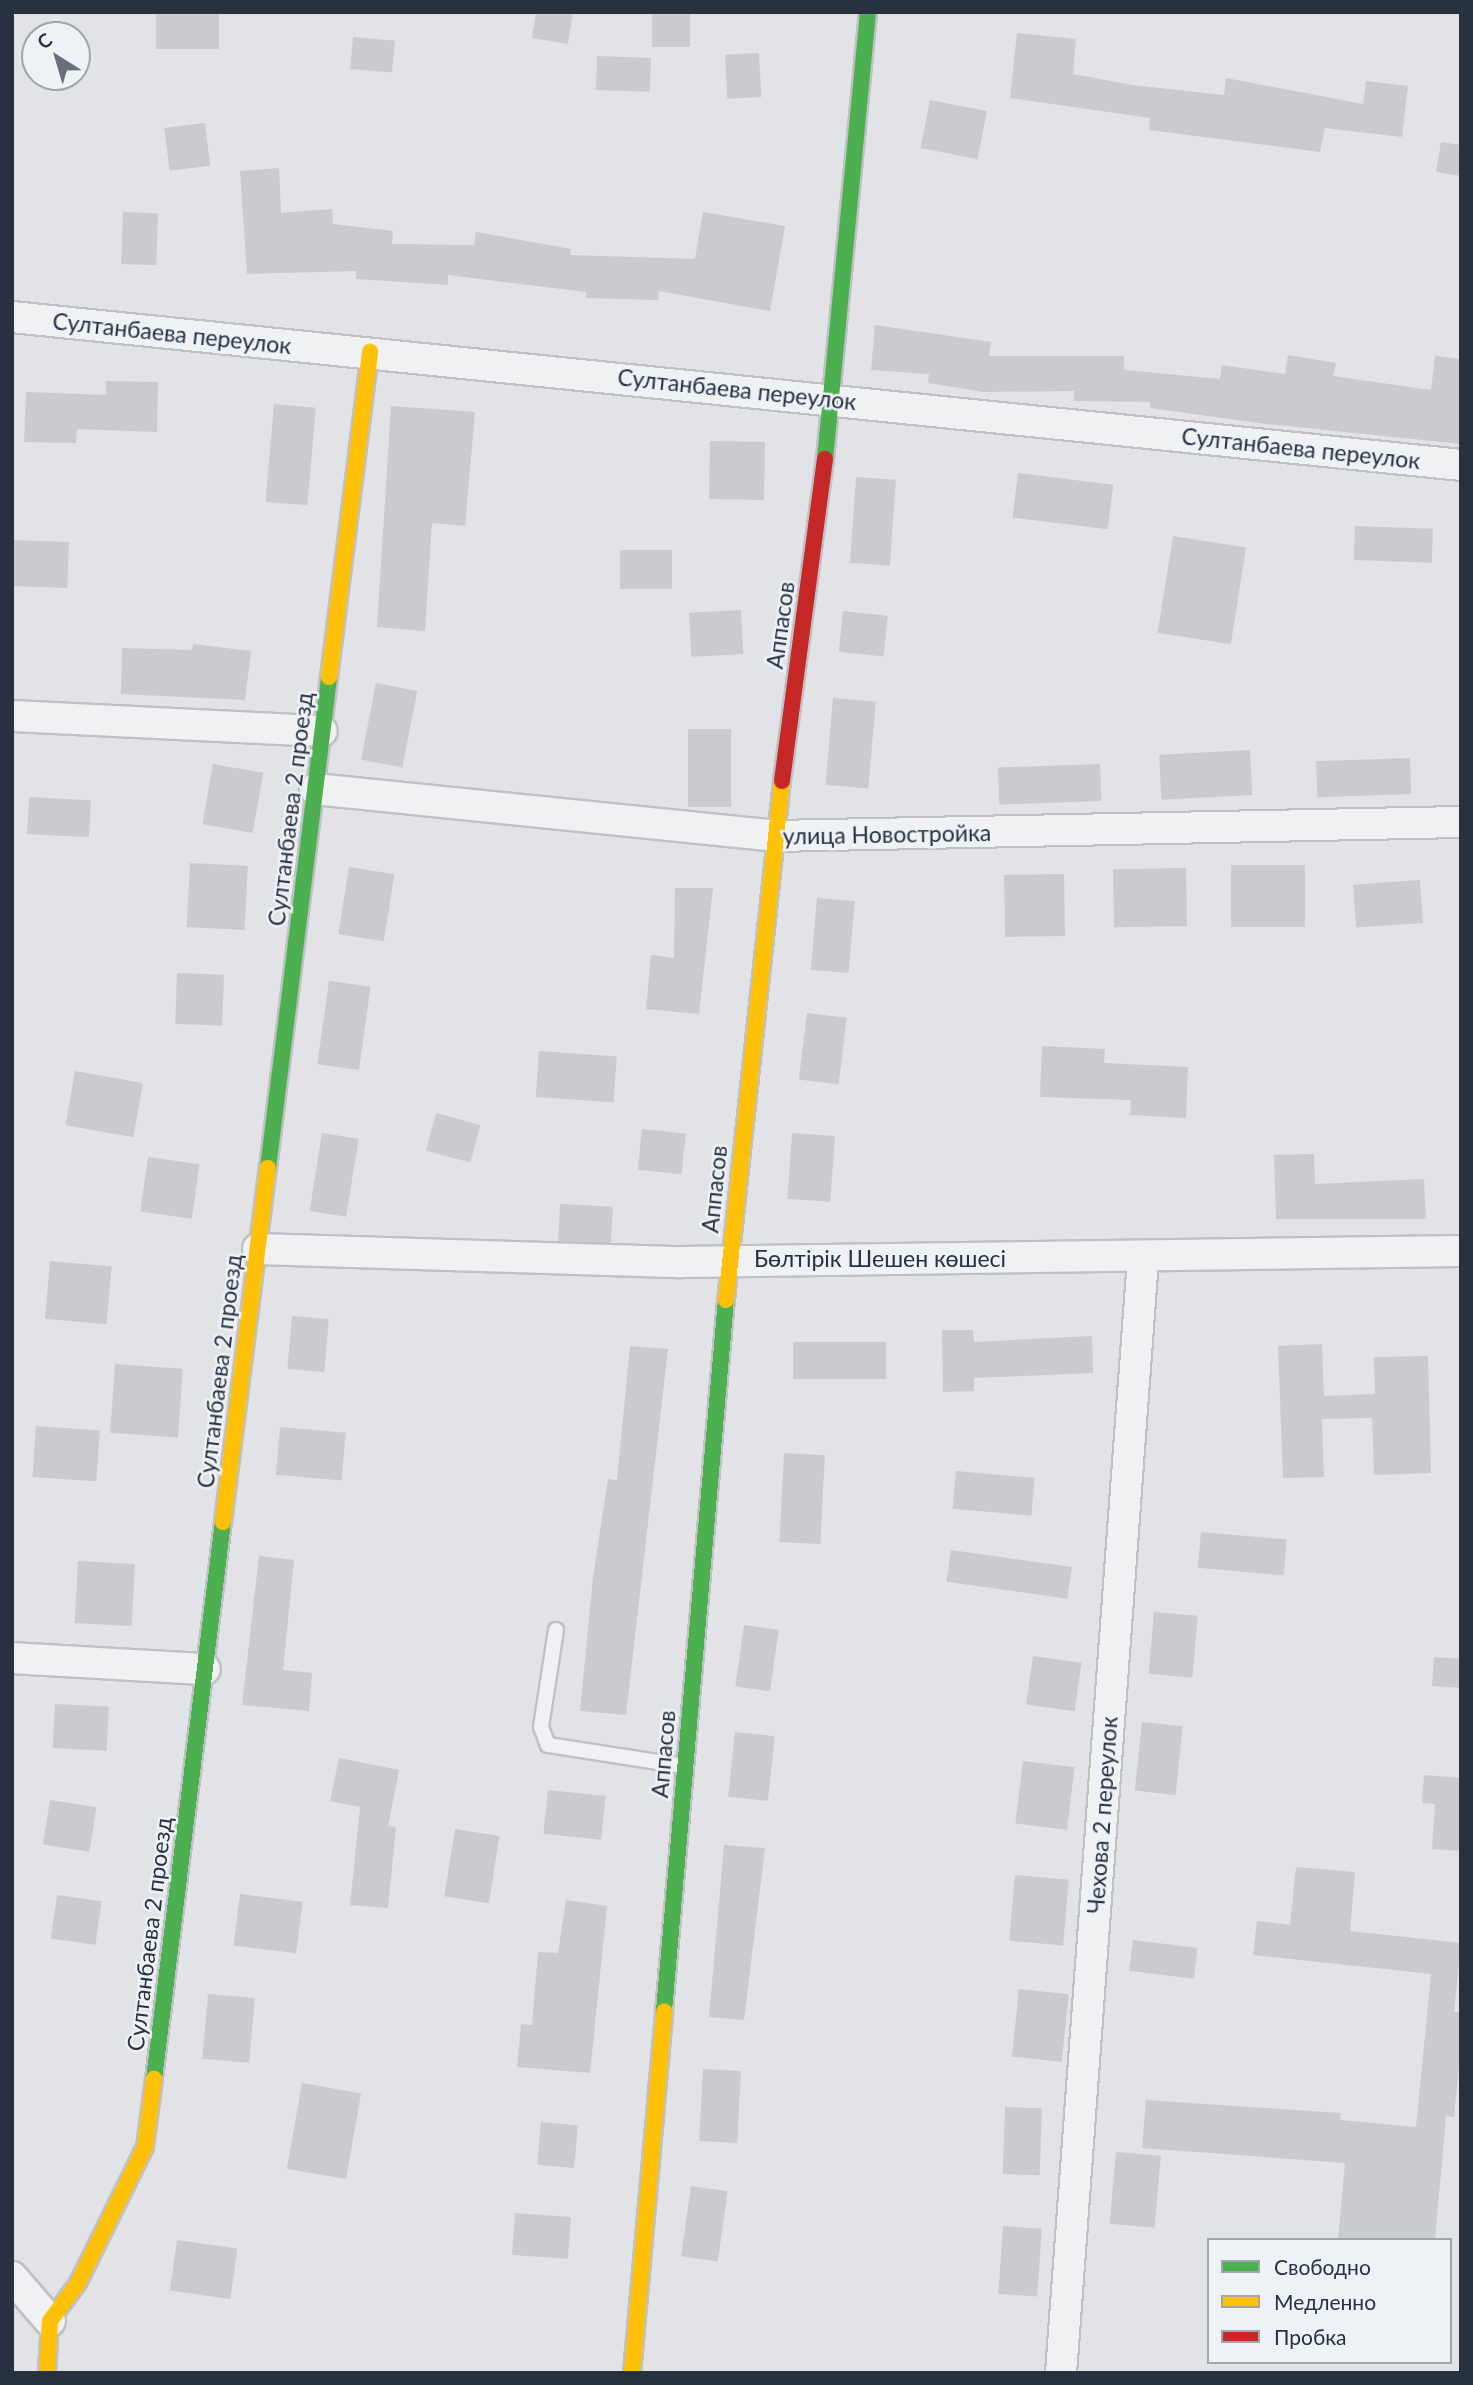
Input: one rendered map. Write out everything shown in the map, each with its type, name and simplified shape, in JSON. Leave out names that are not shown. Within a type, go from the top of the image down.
[{"type":"street","name":"Аппасов","points":[[632,2373],[730,1256],[775,836],[833,399],[869,12]]},
{"type":"street","name":"Султанбаева переулок","points":[[12,317],[1461,465]]},
{"type":"street","name":"Султанбаева 2 проезд","points":[[50,2321],[78,2283],[145,2147],[370,352]]},
{"type":"street","points":[[12,716],[322,732]]},
{"type":"street","name":"улица Новостройка","points":[[315,789],[775,836],[1461,822]]},
{"type":"street","name":"Бөлтірік Шешен көшесі","points":[[258,1250],[681,1262],[730,1256],[1143,1258],[1461,1251]]},
{"type":"street","name":"Чехова 2 переулок","points":[[1061,2373],[1143,1258]]},
{"type":"street","points":[[12,1658],[205,1669]]},
{"type":"street","points":[[12,2277],[50,2321],[47,2373]]},
{"type":"lane","points":[[556,1630],[541,1727],[548,1745],[685,1766]]},
{"type":"building","points":[[156,12],[219,12],[219,49],[156,49]]},
{"type":"building","points":[[536,12],[573,12],[568,44],[532,38]]},
{"type":"building","points":[[652,12],[690,12],[690,47],[652,47]]},
{"type":"building","points":[[1017,33],[1076,39],[1073,74],[1132,85],[1224,95],[1226,78],[1363,104],[1366,81],[1408,86],[1402,137],[1325,128],[1320,152],[1149,130],[1150,118],[1010,98]]},
{"type":"building","points":[[353,37],[395,41],[392,73],[350,69]]},
{"type":"building","points":[[759,53],[761,97],[727,99],[725,55]]},
{"type":"building","points":[[597,56],[651,58],[650,92],[596,90]]},
{"type":"building","points":[[930,100],[987,111],[978,159],[921,148]]},
{"type":"building","points":[[205,123],[210,166],[170,171],[164,128]]},
{"type":"building","points":[[1441,142],[1461,145],[1461,176],[1436,172]]},
{"type":"building","points":[[279,168],[281,213],[332,209],[333,224],[393,231],[392,244],[474,245],[476,232],[571,249],[570,255],[695,259],[703,212],[785,226],[770,311],[659,291],[658,300],[586,298],[586,292],[448,275],[448,285],[356,279],[356,271],[247,274],[240,171]]},
{"type":"building","points":[[123,212],[158,213],[156,265],[121,264]]},
{"type":"building","points":[[875,325],[991,342],[989,356],[1124,356],[1124,370],[1220,379],[1222,365],[1285,374],[1288,355],[1336,363],[1333,376],[1431,390],[1435,356],[1461,359],[1461,444],[1258,423],[1150,408],[1150,402],[1074,401],[1074,391],[983,392],[928,383],[929,374],[871,370]]},
{"type":"building","points":[[106,381],[158,382],[157,432],[77,429],[76,443],[24,442],[26,392],[106,395]]},
{"type":"building","points":[[274,404],[316,408],[307,505],[265,502]]},
{"type":"building","points":[[391,406],[475,412],[465,526],[432,523],[425,631],[377,627]]},
{"type":"building","points":[[710,441],[765,442],[764,500],[709,499]]},
{"type":"building","points":[[1018,473],[1113,485],[1108,529],[1013,518]]},
{"type":"building","points":[[856,477],[896,480],[890,566],[850,563]]},
{"type":"building","points":[[1355,526],[1433,529],[1432,563],[1354,560]]},
{"type":"building","points":[[1173,536],[1246,548],[1231,644],[1158,633]]},
{"type":"building","points":[[12,540],[69,542],[67,588],[12,586]]},
{"type":"building","points":[[620,550],[672,550],[672,589],[620,589]]},
{"type":"building","points":[[741,610],[743,654],[691,657],[689,613]]},
{"type":"building","points":[[843,611],[888,616],[883,656],[839,652]]},
{"type":"building","points":[[193,644],[251,651],[245,700],[121,694],[122,648],[192,650]]},
{"type":"building","points":[[376,683],[417,691],[402,768],[361,760]]},
{"type":"building","points":[[833,698],[876,702],[868,788],[825,785]]},
{"type":"building","points":[[688,729],[731,729],[731,807],[688,807]]},
{"type":"building","points":[[1250,750],[1252,795],[1161,800],[1159,755]]},
{"type":"building","points":[[1410,758],[1411,794],[1317,797],[1316,761]]},
{"type":"building","points":[[213,764],[263,773],[253,833],[202,824]]},
{"type":"building","points":[[1100,764],[1101,801],[999,805],[998,768]]},
{"type":"building","points":[[29,797],[91,800],[89,837],[27,834]]},
{"type":"building","points":[[190,863],[248,866],[245,930],[187,927]]},
{"type":"building","points":[[1231,865],[1305,865],[1305,927],[1231,927]]},
{"type":"building","points":[[349,867],[394,874],[384,941],[338,934]]},
{"type":"building","points":[[1186,868],[1187,926],[1114,927],[1113,869]]},
{"type":"building","points":[[1064,874],[1065,936],[1005,937],[1004,875]]},
{"type":"building","points":[[1420,880],[1423,923],[1356,928],[1353,885]]},
{"type":"building","points":[[675,888],[713,888],[699,1014],[646,1009],[651,955],[674,958]]},
{"type":"building","points":[[817,898],[855,901],[849,973],[811,970]]},
{"type":"building","points":[[177,973],[224,975],[222,1026],[175,1024]]},
{"type":"building","points":[[329,981],[371,987],[359,1070],[317,1064]]},
{"type":"building","points":[[807,1013],[847,1018],[839,1084],[799,1080]]},
{"type":"building","points":[[1042,1046],[1105,1049],[1104,1063],[1188,1067],[1186,1118],[1130,1115],[1131,1100],[1040,1097]]},
{"type":"building","points":[[539,1051],[617,1056],[614,1102],[536,1097]]},
{"type":"building","points":[[75,1071],[143,1083],[133,1137],[65,1125]]},
{"type":"building","points":[[436,1113],[480,1125],[470,1163],[426,1151]]},
{"type":"building","points":[[642,1129],[686,1134],[681,1174],[638,1170]]},
{"type":"building","points":[[322,1133],[359,1139],[346,1217],[310,1211]]},
{"type":"building","points":[[792,1133],[835,1136],[830,1202],[787,1199]]},
{"type":"building","points":[[1314,1154],[1315,1184],[1424,1179],[1426,1219],[1276,1219],[1274,1155]]},
{"type":"building","points":[[148,1157],[199,1164],[192,1219],[140,1211]]},
{"type":"building","points":[[560,1204],[613,1207],[611,1244],[558,1241]]},
{"type":"building","points":[[50,1261],[112,1266],[107,1324],[45,1319]]},
{"type":"building","points":[[292,1316],[329,1319],[324,1372],[287,1369]]},
{"type":"building","points":[[942,1330],[973,1330],[974,1342],[1092,1336],[1093,1373],[974,1378],[974,1391],[943,1392]]},
{"type":"building","points":[[793,1342],[886,1342],[886,1379],[793,1379]]},
{"type":"building","points":[[1322,1344],[1324,1396],[1375,1394],[1374,1357],[1428,1356],[1431,1473],[1374,1475],[1372,1418],[1322,1419],[1324,1477],[1283,1478],[1278,1346]]},
{"type":"building","points":[[630,1346],[668,1349],[626,1715],[580,1711],[593,1577],[608,1479],[617,1480]]},
{"type":"building","points":[[115,1364],[183,1369],[178,1438],[110,1433]]},
{"type":"building","points":[[36,1426],[100,1430],[96,1481],[32,1477]]},
{"type":"building","points":[[280,1427],[346,1433],[342,1481],[276,1475]]},
{"type":"building","points":[[784,1453],[825,1455],[820,1544],[779,1542]]},
{"type":"building","points":[[956,1471],[1035,1478],[1031,1516],[953,1509]]},
{"type":"building","points":[[1201,1532],[1287,1539],[1284,1575],[1198,1568]]},
{"type":"building","points":[[951,1550],[1072,1567],[1067,1599],[947,1582]]},
{"type":"building","points":[[259,1556],[294,1560],[283,1670],[312,1673],[309,1711],[242,1705]]},
{"type":"building","points":[[78,1561],[135,1564],[132,1626],[75,1623]]},
{"type":"building","points":[[1154,1612],[1198,1616],[1192,1678],[1149,1674]]},
{"type":"building","points":[[744,1625],[779,1630],[770,1691],[735,1686]]},
{"type":"building","points":[[1033,1656],[1082,1663],[1075,1711],[1026,1705]]},
{"type":"building","points":[[1434,1657],[1461,1659],[1459,1688],[1432,1686]]},
{"type":"building","points":[[55,1704],[109,1707],[107,1751],[53,1748]]},
{"type":"building","points":[[1142,1722],[1183,1726],[1176,1795],[1135,1791]]},
{"type":"building","points":[[735,1732],[775,1736],[768,1801],[728,1797]]},
{"type":"building","points":[[339,1758],[399,1770],[388,1826],[396,1827],[388,1908],[350,1905],[360,1807],[330,1801]]},
{"type":"building","points":[[1023,1761],[1075,1767],[1067,1830],[1015,1824]]},
{"type":"building","points":[[1424,1775],[1461,1778],[1461,1851],[1432,1849],[1435,1804],[1422,1803]]},
{"type":"building","points":[[548,1790],[606,1796],[601,1840],[543,1834]]},
{"type":"building","points":[[50,1800],[96,1807],[89,1852],[43,1844]]},
{"type":"building","points":[[455,1829],[499,1836],[489,1903],[444,1896]]},
{"type":"building","points":[[724,1845],[765,1848],[744,2020],[709,2017]]},
{"type":"building","points":[[1296,1867],[1355,1872],[1350,1931],[1461,1943],[1454,2012],[1461,2012],[1461,2043],[1454,2117],[1446,2116],[1435,2238],[1338,2238],[1345,2163],[1142,2148],[1146,2100],[1341,2113],[1340,2120],[1416,2127],[1431,1974],[1253,1955],[1257,1921],[1290,1925]]},
{"type":"building","points":[[1015,1875],[1069,1880],[1063,1945],[1009,1941]]},
{"type":"building","points":[[240,1894],[303,1902],[296,1953],[234,1946]]},
{"type":"building","points":[[57,1895],[102,1901],[95,1945],[51,1939]]},
{"type":"building","points":[[566,1900],[607,1906],[590,2073],[517,2067],[521,2024],[532,2025],[538,1952],[558,1953]]},
{"type":"building","points":[[1133,1940],[1198,1948],[1194,1979],[1129,1971]]},
{"type":"building","points":[[1019,1989],[1069,1994],[1062,2062],[1012,2057]]},
{"type":"building","points":[[208,1994],[255,1998],[249,2063],[202,2059]]},
{"type":"building","points":[[703,2069],[741,2071],[737,2143],[699,2141]]},
{"type":"building","points":[[302,2083],[361,2093],[346,2179],[287,2169]]},
{"type":"building","points":[[1005,2107],[1042,2108],[1040,2175],[1003,2174]]},
{"type":"building","points":[[541,2122],[578,2125],[574,2168],[537,2165]]},
{"type":"building","points":[[1116,2152],[1161,2156],[1155,2228],[1110,2224]]},
{"type":"building","points":[[691,2186],[728,2191],[718,2261],[681,2256]]},
{"type":"building","points":[[515,2213],[571,2217],[568,2259],[512,2255]]},
{"type":"building","points":[[1003,2226],[1042,2229],[1037,2297],[998,2294]]},
{"type":"building","points":[[177,2240],[237,2248],[230,2299],[170,2291]]},
{"type":"traffic: fast","points":[[825,459],[868,12]]},
{"type":"traffic: fast","points":[[268,1168],[329,677]]},
{"type":"traffic: fast","points":[[664,2011],[726,1300]]},
{"type":"traffic: fast","points":[[154,2079],[223,1522]]},
{"type":"traffic: slow","points":[[329,677],[370,352]]},
{"type":"traffic: slow","points":[[726,1300],[782,781]]},
{"type":"traffic: slow","points":[[223,1522],[268,1168]]},
{"type":"traffic: slow","points":[[632,2373],[664,2011]]},
{"type":"traffic: slow","points":[[47,2373],[50,2321],[78,2283],[145,2147],[154,2079]]},
{"type":"traffic: jam","points":[[782,781],[825,459]]}]
